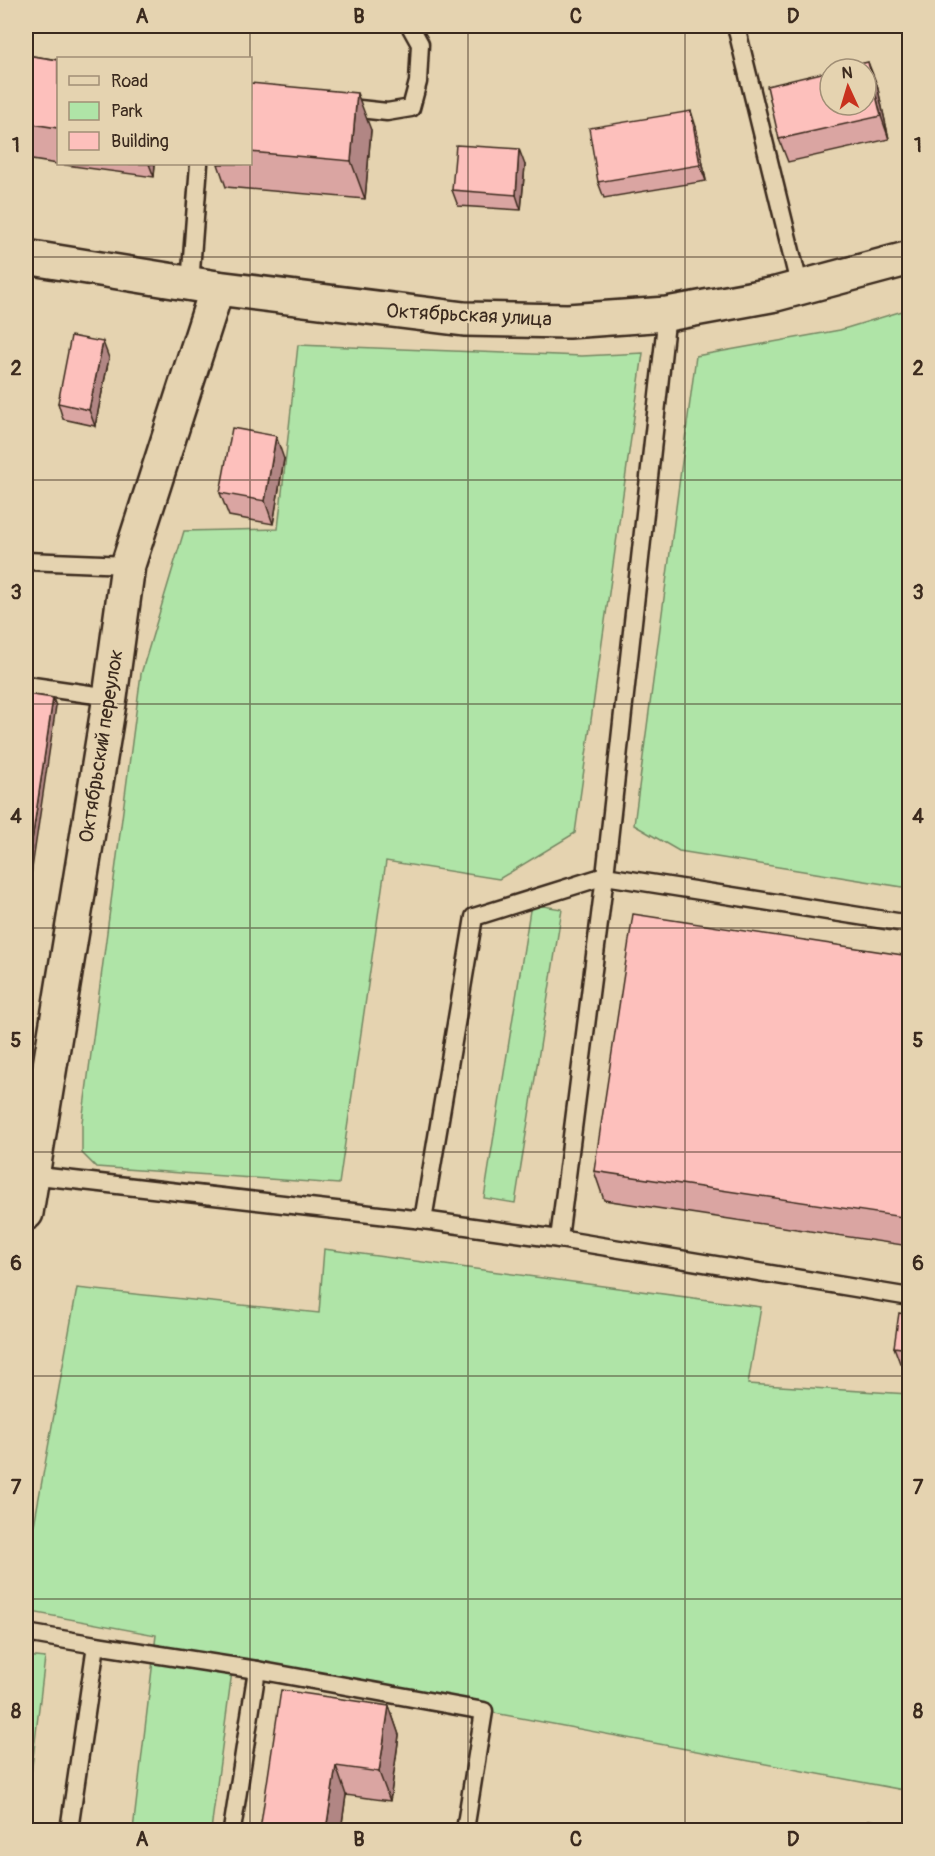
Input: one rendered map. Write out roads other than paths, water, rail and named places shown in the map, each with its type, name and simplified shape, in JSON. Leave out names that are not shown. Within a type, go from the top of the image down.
[{"type":"street","name":"Октябрьская улица","points":[[26,257],[204,286],[465,319],[568,321],[668,314],[800,288],[909,258]]},
{"type":"street","name":"Октябрьский переулок","points":[[26,1213],[30,1175],[110,697],[128,565],[204,286]]},
{"type":"lane","points":[[322,106],[387,112],[411,108],[418,82],[420,44],[410,26]]},
{"type":"lane","points":[[736,26],[800,288]]},
{"type":"lane","points":[[199,165],[204,286]]},
{"type":"lane","points":[[559,1239],[605,876],[668,314]]},
{"type":"lane","points":[[26,561],[128,565]]},
{"type":"lane","points":[[26,685],[110,697]]},
{"type":"lane","points":[[423,1220],[474,917],[605,876],[909,924]]},
{"type":"lane","points":[[30,1175],[423,1220],[559,1239],[909,1298]]},
{"type":"lane","points":[[26,1633],[257,1670],[484,1711],[465,1830]]},
{"type":"lane","points":[[69,1830],[96,1645]]},
{"type":"lane","points":[[232,1830],[257,1670]]}]
